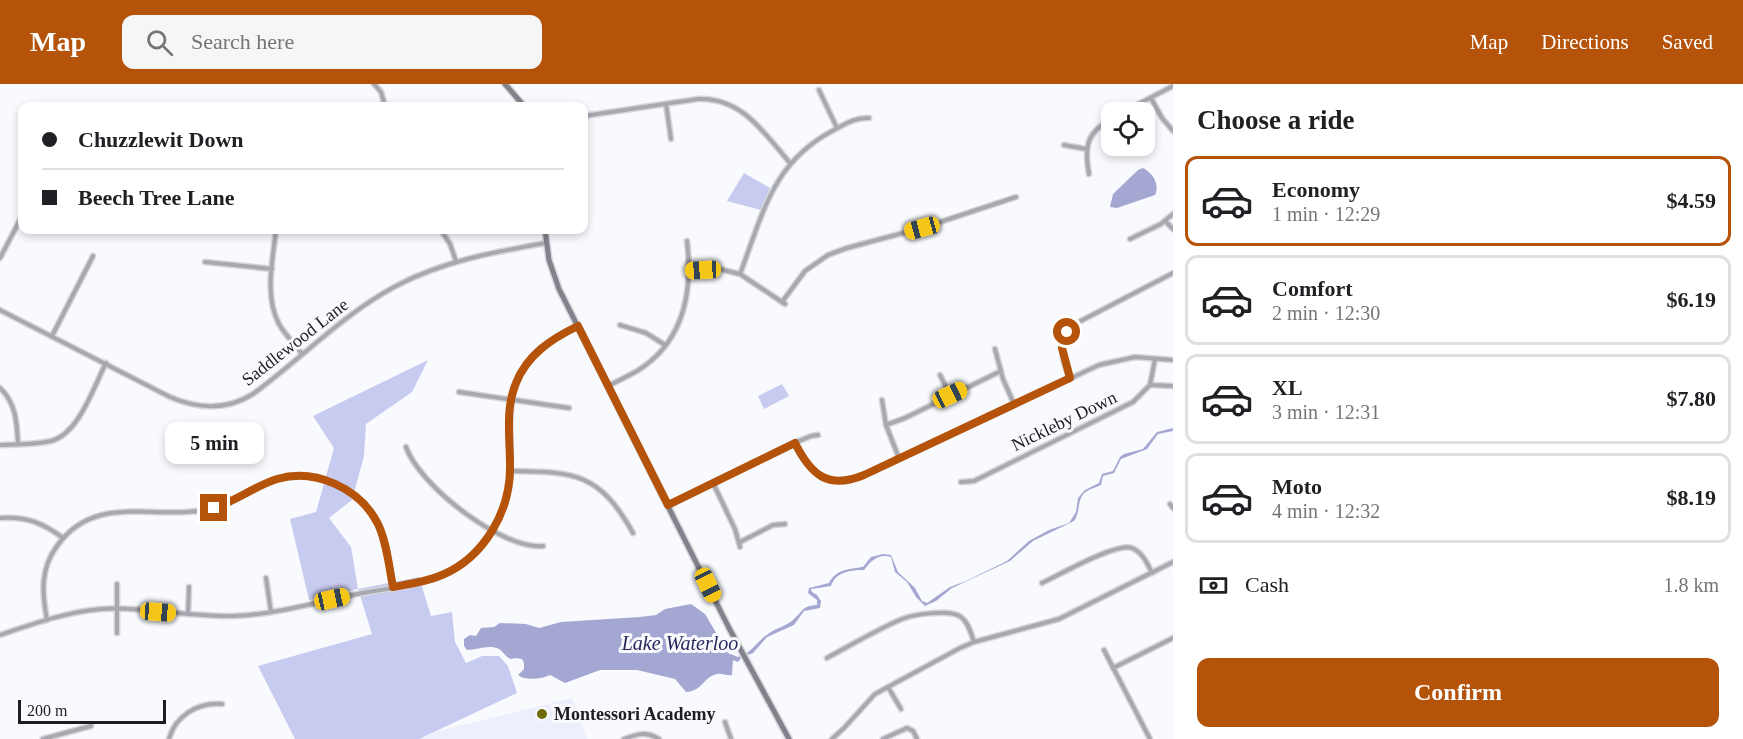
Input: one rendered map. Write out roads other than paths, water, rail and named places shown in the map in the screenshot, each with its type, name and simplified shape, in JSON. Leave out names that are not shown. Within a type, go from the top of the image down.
[{"type":"main road","points":[[505,84],[521,102]]},
{"type":"main road","points":[[545,234],[557,283],[740,648],[789,739]]},
{"type":"street","points":[[374,84],[382,94],[384,102]]},
{"type":"street","points":[[1143,102],[1173,86]]},
{"type":"street","points":[[819,90],[837,128]]},
{"type":"street","points":[[1151,98],[1162,118],[1173,131]]},
{"type":"street","points":[[588,115],[710,99],[738,108],[756,123],[790,163]]},
{"type":"street","points":[[666,104],[671,139]]},
{"type":"street","points":[[740,274],[771,194],[790,163],[808,145],[837,128],[859,118],[869,118]]},
{"type":"street","points":[[1089,174],[1086,149],[1095,130],[1101,126]]},
{"type":"street","points":[[1064,145],[1086,149]]},
{"type":"street","points":[[690,271],[719,269],[740,274],[784,303],[806,271],[833,253],[922,228],[1016,197]]},
{"type":"street","points":[[1130,239],[1165,221],[1173,214]]},
{"type":"street","points":[[1165,221],[1173,229]]},
{"type":"street","points":[[0,258],[18,224]]},
{"type":"street","points":[[276,234],[271,294],[278,320],[302,354]]},
{"type":"street","points":[[444,234],[456,261]]},
{"type":"street","points":[[608,386],[639,370],[665,345],[677,326],[684,310],[689,287],[687,241]]},
{"type":"street","name":"Saddlewood Lane","points":[[0,310],[178,400],[199,406],[217,407],[235,404],[248,397],[359,309],[419,275],[456,261],[487,253],[546,243]]},
{"type":"street","points":[[52,336],[93,256]]},
{"type":"street","points":[[205,262],[272,269]]},
{"type":"street","points":[[1070,378],[1062,348],[1064,336],[1073,325],[1173,273]]},
{"type":"street","points":[[620,325],[646,333],[665,345]]},
{"type":"street","points":[[0,634],[79,612],[117,609],[229,616],[271,612],[429,579],[449,572],[474,553],[492,531],[504,507],[510,471],[511,400],[516,382],[533,356],[552,339],[578,326]]},
{"type":"street","points":[[995,349],[1014,404]]},
{"type":"street","points":[[795,443],[803,460],[816,474],[840,482],[858,478],[1110,361],[1135,357],[1173,360]]},
{"type":"street","points":[[1155,359],[1150,385],[1173,387]]},
{"type":"street","points":[[0,444],[48,442],[69,432],[76,423],[106,363]]},
{"type":"street","points":[[886,425],[1001,371]]},
{"type":"street","points":[[940,375],[950,395]]},
{"type":"street","name":"Nickleby Down","points":[[961,482],[974,481],[1130,404],[1150,385]]},
{"type":"street","points":[[0,388],[15,410],[18,444]]},
{"type":"street","points":[[459,392],[569,408]]},
{"type":"street","points":[[882,400],[886,425],[899,458]]},
{"type":"street","points":[[668,505],[795,443],[819,435]]},
{"type":"street","points":[[406,447],[412,461],[432,486],[452,503],[492,531],[527,545],[543,546]]},
{"type":"street","points":[[510,471],[561,472],[589,483],[602,491],[613,503],[633,533]]},
{"type":"street","points":[[47,620],[43,594],[44,577],[50,557],[63,538],[81,522],[100,514],[121,512],[207,510],[277,480],[292,476],[312,477],[341,487],[358,498],[369,510],[381,532],[393,587]]},
{"type":"street","points":[[713,483],[740,544],[773,525],[784,524]]},
{"type":"street","points":[[1170,504],[1173,508]]},
{"type":"street","points":[[0,518],[30,519],[63,538]]},
{"type":"street","points":[[1042,583],[1124,546],[1141,554],[1152,573]]},
{"type":"street","points":[[832,739],[870,699],[888,687],[974,642],[1059,619],[1173,562]]},
{"type":"street","points":[[266,578],[271,612]]},
{"type":"street","points":[[117,584],[117,633]]},
{"type":"street","points":[[188,614],[189,587]]},
{"type":"street","points":[[827,658],[902,619],[949,612],[956,614],[968,625],[974,642]]},
{"type":"street","points":[[1113,668],[1173,638]]},
{"type":"street","points":[[1104,650],[1150,739]]},
{"type":"street","points":[[888,687],[901,709]]},
{"type":"street","points":[[169,739],[176,723],[188,713],[210,705],[222,704]]},
{"type":"street","points":[[725,722],[730,739]]},
{"type":"street","points":[[43,739],[91,726]]},
{"type":"street","points":[[883,739],[907,728],[913,731],[917,739]]},
{"type":"street","points":[[61,733],[64,739]]},
{"type":"street","points":[[624,739],[645,733],[659,739]]},
{"type":"water","points":[[1143,168],[1155,180],[1157,187],[1155,195],[1117,208],[1110,207],[1113,194]]},
{"type":"water","name":"Lake Waterloo","points":[[1173,428],[1173,431],[1158,434],[1147,449],[1121,459],[1114,473],[1103,476],[1101,485],[1089,490],[1081,497],[1074,521],[1033,541],[1010,561],[952,588],[936,601],[925,606],[907,582],[895,572],[891,557],[879,557],[864,570],[849,571],[840,575],[831,586],[811,589],[821,601],[820,608],[804,611],[794,625],[767,637],[753,653],[741,658],[738,662],[733,660],[732,675],[712,676],[692,691],[686,692],[675,679],[637,670],[600,670],[565,683],[550,675],[529,679],[518,675],[524,669],[522,659],[511,659],[495,648],[467,650],[464,646],[464,639],[470,635],[476,636],[481,628],[494,627],[500,623],[526,624],[539,628],[561,622],[656,615],[665,609],[691,604],[705,614],[728,653],[738,657],[747,653],[768,634],[791,621],[806,607],[817,605],[817,600],[808,593],[809,588],[829,583],[839,572],[863,567],[871,557],[883,554],[891,555],[898,572],[915,588],[922,601],[927,603],[950,587],[1007,561],[1029,541],[1049,530],[1069,523],[1076,512],[1078,498],[1085,490],[1099,483],[1102,474],[1113,471],[1120,457],[1143,449],[1157,432]]},
{"type":"place","name":"Montessori Academy","points":[[542,714]]}]
